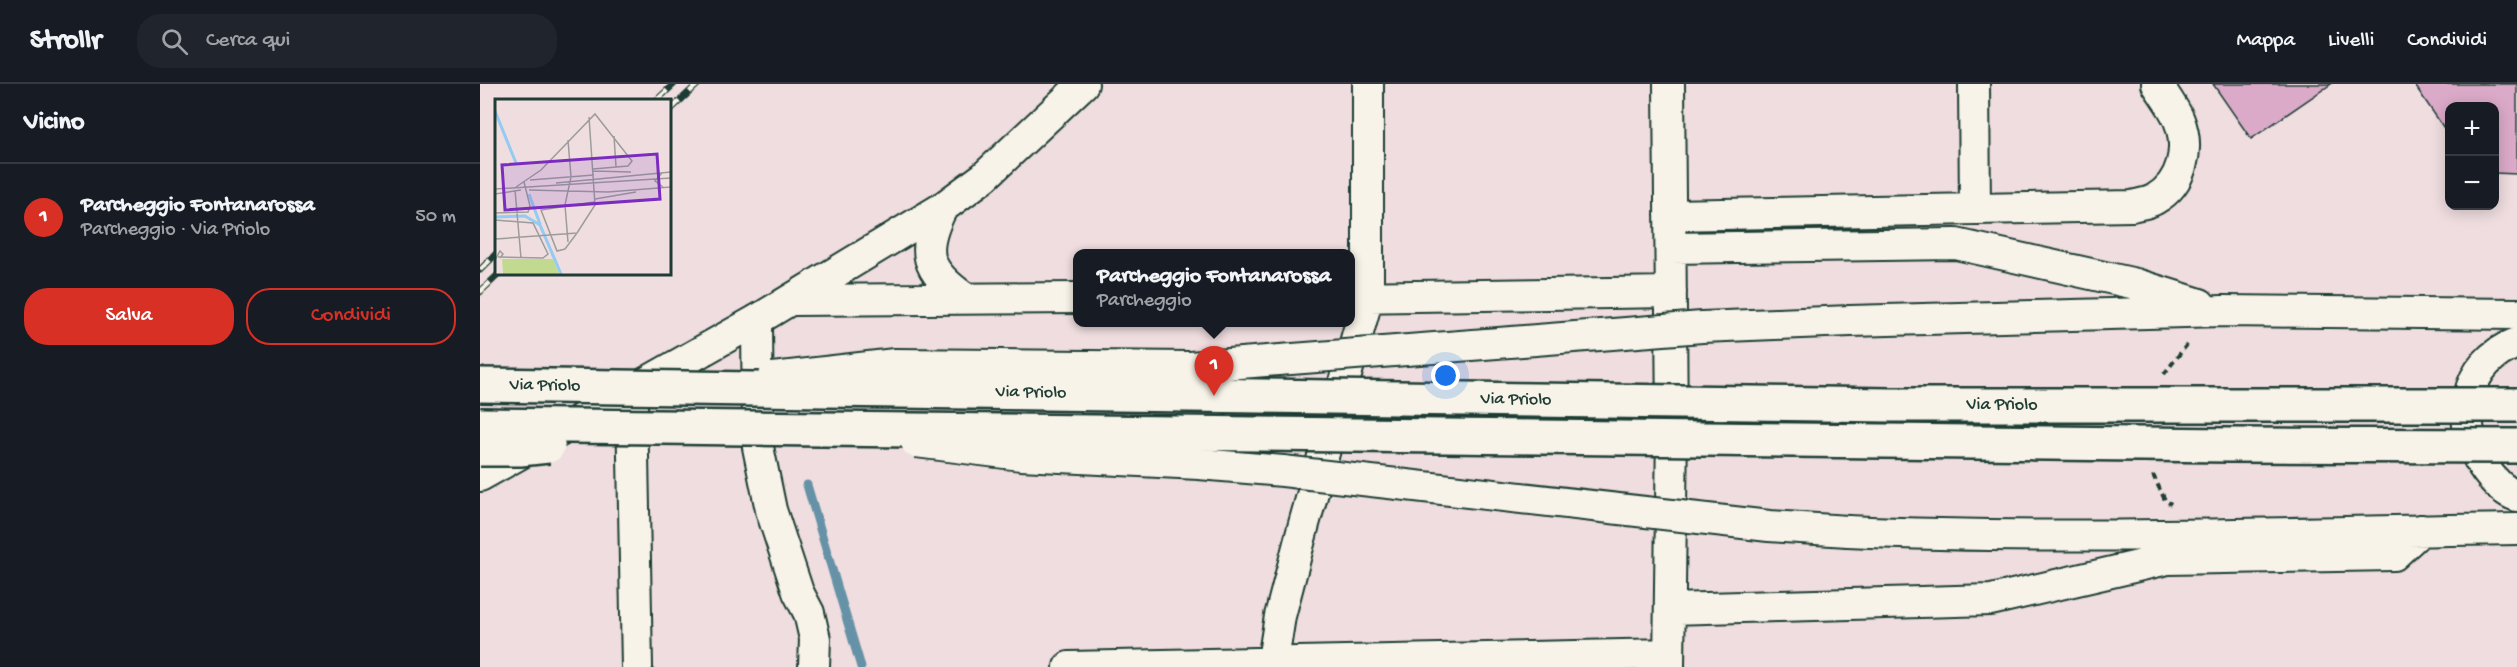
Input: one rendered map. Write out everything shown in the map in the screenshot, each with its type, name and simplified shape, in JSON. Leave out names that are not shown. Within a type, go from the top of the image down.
[{"type":"main road","name":"Via Priolo","points":[[480,385],[1890,405],[2517,405]]},
{"type":"main road","name":"Via Priolo","points":[[480,425],[2517,446]]},
{"type":"main road","points":[[480,448],[520,448],[702,429]]},
{"type":"street","points":[[480,476],[757,320],[942,208],[984,177],[1083,84]]},
{"type":"street","points":[[1355,316],[1359,297],[1368,84]]},
{"type":"street","points":[[1069,667],[1669,661],[1672,428],[1670,84]]},
{"type":"street","points":[[1974,84],[1975,209]]},
{"type":"street","points":[[1670,215],[2132,206],[2155,200],[2171,185],[2182,166],[2186,141],[2179,119],[2157,84]]},
{"type":"street","points":[[942,208],[930,232],[931,264],[942,282],[964,298]]},
{"type":"street","points":[[1671,248],[1956,244],[2136,284],[2223,311]]},
{"type":"street","points":[[1359,297],[1671,292]]},
{"type":"street","points":[[790,300],[1073,298]]},
{"type":"street","points":[[677,388],[895,364],[1190,367],[1702,327],[1850,321],[2223,311],[2517,314]]},
{"type":"street","points":[[757,320],[758,447],[771,510],[798,592],[809,613],[815,639],[814,667]]},
{"type":"street","points":[[1272,665],[1280,616],[1332,422],[1353,327]]},
{"type":"street","points":[[2517,343],[2507,347],[2489,361],[2476,376],[2469,394],[2466,425],[2473,450],[2491,478],[2517,496]]},
{"type":"street","points":[[632,391],[637,667]]},
{"type":"street","points":[[585,418],[758,427],[1109,420],[1672,428]]},
{"type":"street","points":[[817,430],[1021,455],[1199,464],[1283,471],[1769,526],[1848,531],[1999,534],[2517,529]]},
{"type":"street","points":[[1670,609],[1990,600],[2168,559],[2394,555],[2421,530]]},
{"type":"building","points":[[2213,84],[2331,84],[2251,139]]},
{"type":"building","points":[[2414,84],[2517,84],[2517,174],[2499,173],[2499,102],[2445,102],[2445,130]]},
{"type":"waterway","points":[[807,485],[861,667]]},
{"type":"railway","points":[[658,99],[674,84]]},
{"type":"railway","points":[[670,110],[698,84]]},
{"type":"railway","points":[[480,270],[495,255]]},
{"type":"railway","points":[[480,292],[499,274]]},
{"type":"place","name":"Parcheggio Fontanarossa","points":[[1214,396]]}]
